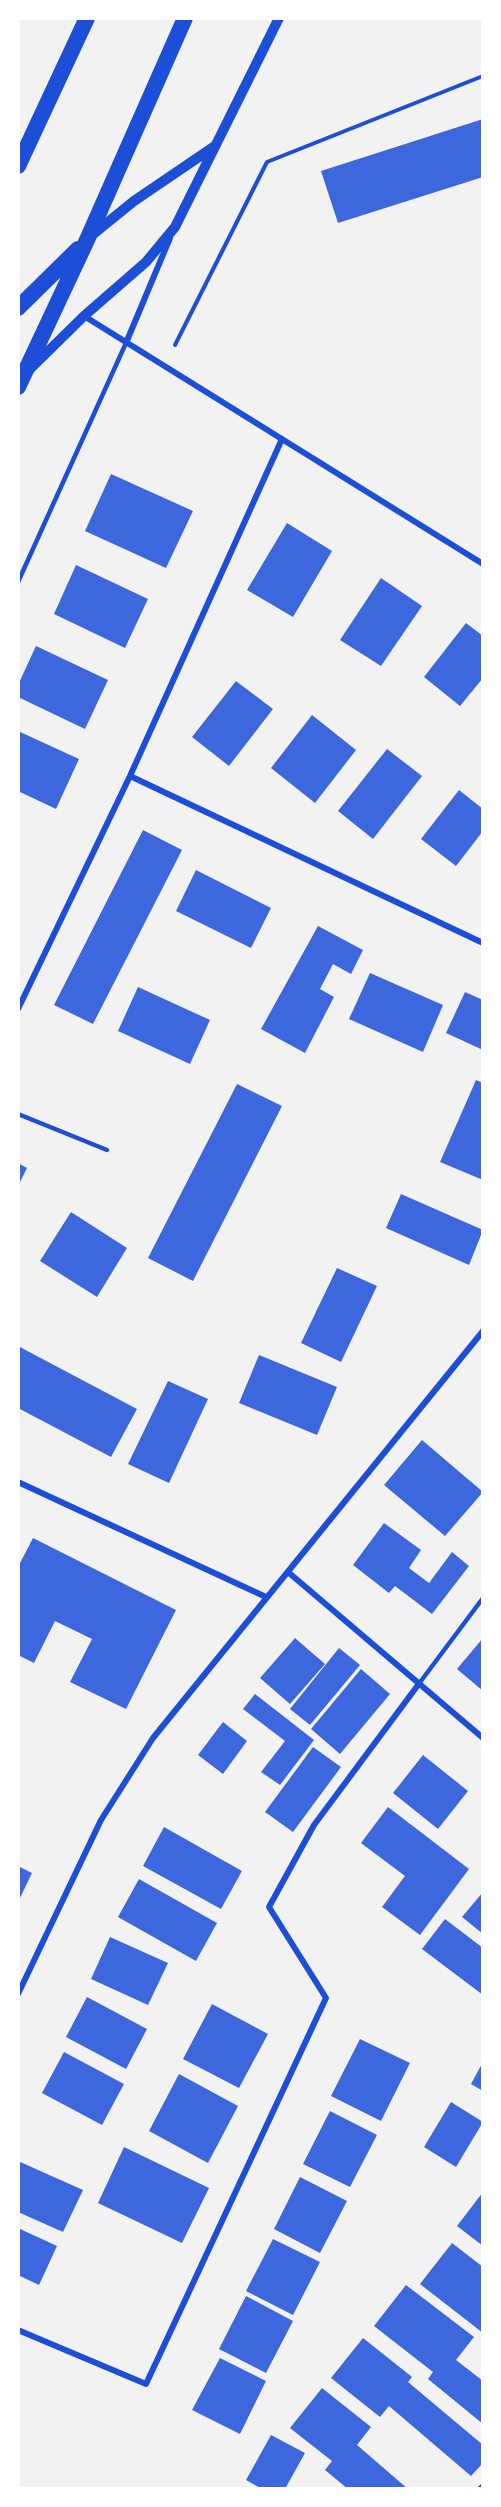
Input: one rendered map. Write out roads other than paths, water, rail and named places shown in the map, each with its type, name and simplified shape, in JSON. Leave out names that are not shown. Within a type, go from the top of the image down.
[{"type":"highway","points":[[18,166],[87,18]]},
{"type":"highway","points":[[21,382],[87,240],[185,18]]},
{"type":"highway","points":[[18,308],[87,240]]},
{"type":"street","points":[[126,343],[175,227],[279,18]]},
{"type":"street","points":[[87,240],[134,201],[216,146]]},
{"type":"street","points":[[21,382],[84,316],[146,262],[175,227]]},
{"type":"street","points":[[84,316],[483,564]]},
{"type":"street","points":[[18,1009],[130,776],[282,439]]},
{"type":"street","points":[[130,776],[483,943]]},
{"type":"street","points":[[18,1995],[101,1820],[153,1738],[483,1331]]},
{"type":"street","points":[[18,1482],[266,1597]]},
{"type":"street","points":[[288,1572],[483,1738]]},
{"type":"street","points":[[18,2330],[146,2384],[326,1998],[269,1907],[314,1825],[418,1685]]},
{"type":"lane","points":[[18,582],[126,343]]},
{"type":"lane","points":[[18,1114],[107,1150]]},
{"type":"lane","points":[[418,1685],[483,1598]]}]
